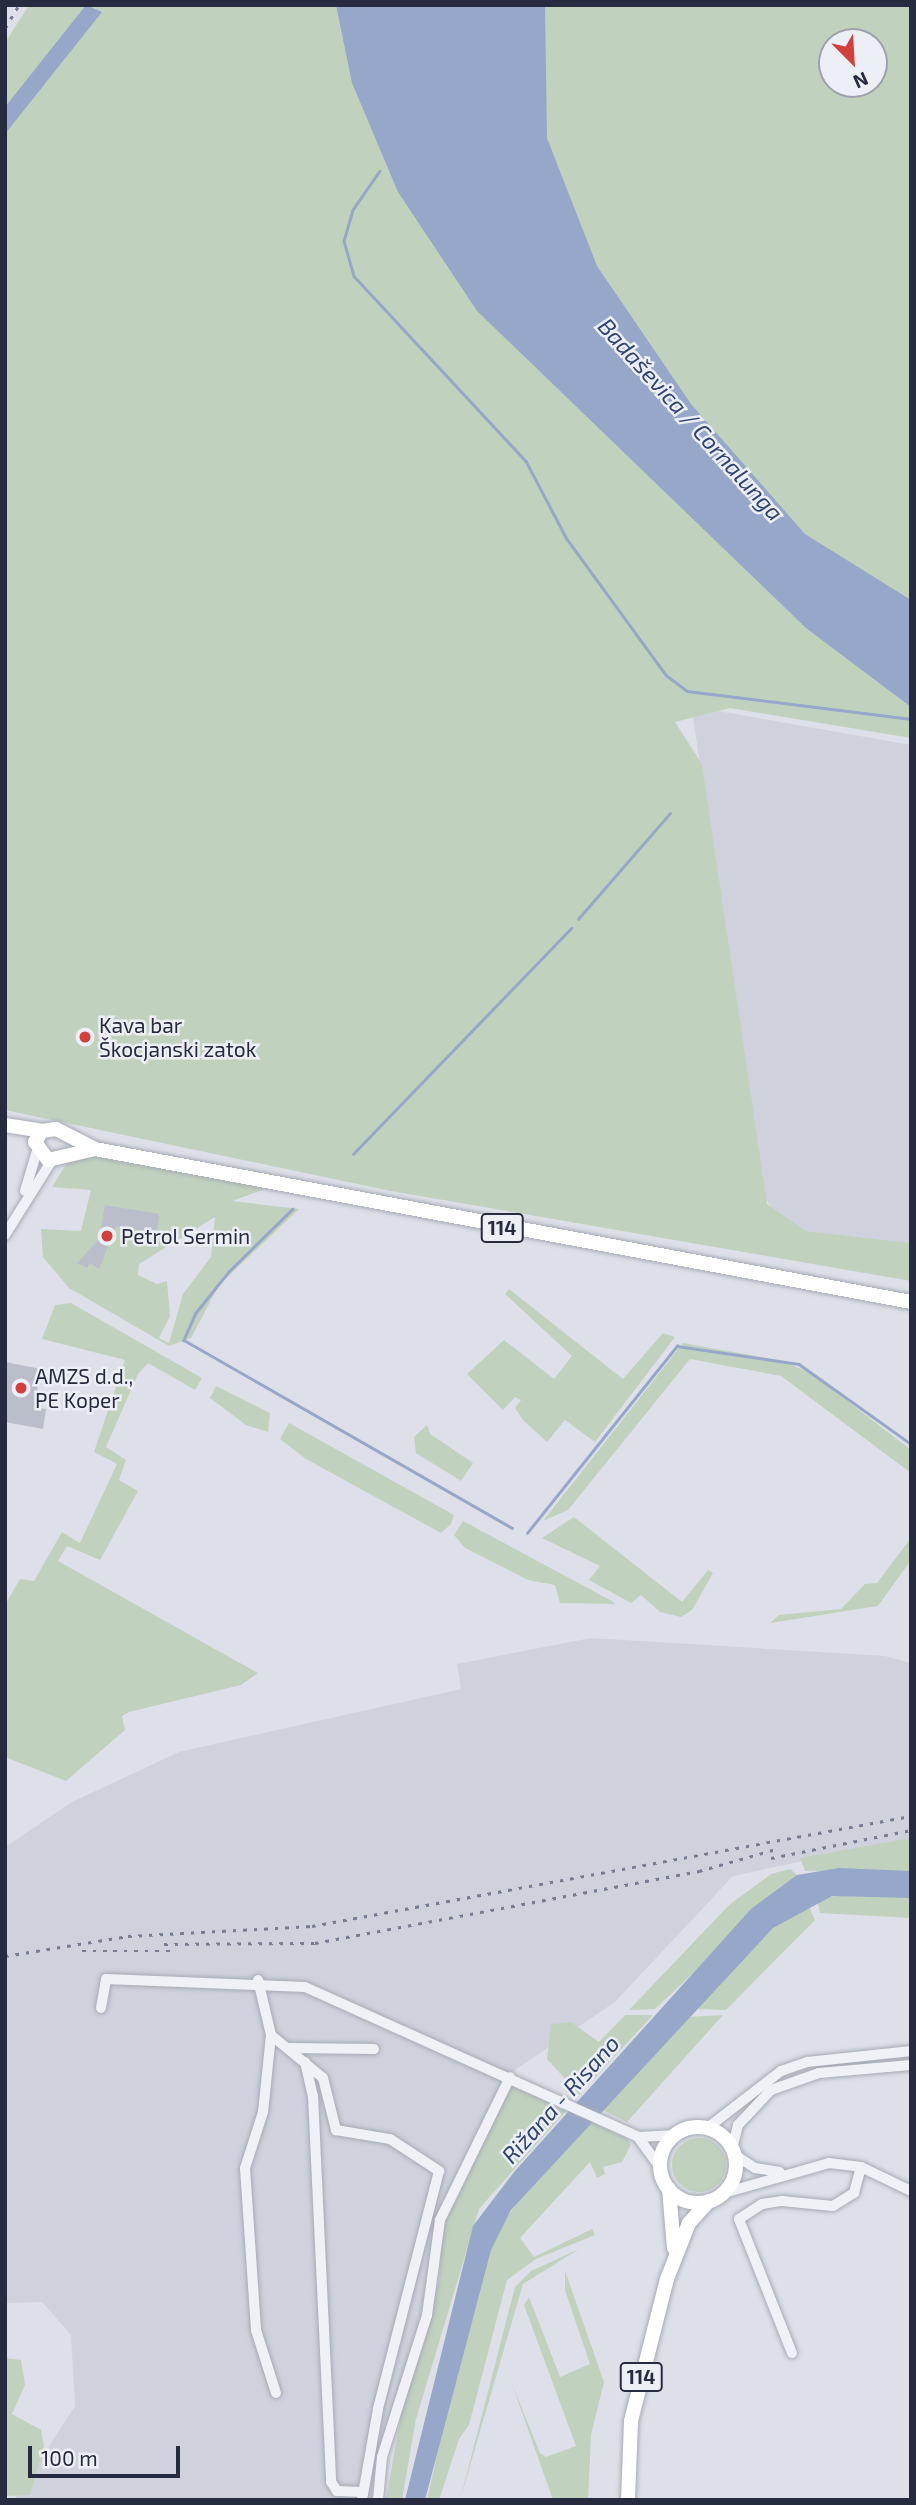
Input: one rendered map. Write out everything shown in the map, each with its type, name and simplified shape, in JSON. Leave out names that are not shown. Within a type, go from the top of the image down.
[{"type":"main road","name":"114","points":[[5,1127],[64,1135],[95,1149],[911,1302]]},
{"type":"main road","name":"114","points":[[5,1127],[36,1149],[57,1157],[95,1149]]},
{"type":"main road","points":[[36,1149],[42,1131]]},
{"type":"main road","points":[[57,1157],[64,1135]]},
{"type":"main road","points":[[661,2169],[676,2135],[706,2129],[733,2152],[733,2180],[724,2193]]},
{"type":"main road","name":"114","points":[[661,2169],[669,2189],[674,2256]]},
{"type":"main road","points":[[669,2189],[687,2201],[709,2201]]},
{"type":"main road","name":"114","points":[[628,2500],[631,2421],[674,2256],[688,2223],[709,2201],[724,2193]]},
{"type":"street","points":[[20,1208],[36,1149]]},
{"type":"street","points":[[5,1235],[20,1208],[57,1157]]},
{"type":"street","points":[[101,2008],[106,1979],[258,1980],[350,2003],[635,2136],[661,2169]]},
{"type":"street","points":[[258,1980],[271,2035],[262,2112],[245,2168],[253,2306],[276,2393]]},
{"type":"street","points":[[271,2035],[297,2048],[374,2049]]},
{"type":"street","points":[[297,2048],[305,2062],[313,2096],[331,2482],[337,2491],[362,2496],[439,2171],[390,2139],[336,2130],[323,2078],[305,2062]]},
{"type":"street","points":[[706,2129],[781,2071],[807,2062],[911,2051]]},
{"type":"street","points":[[784,2173],[755,2168],[733,2152],[738,2125],[771,2090],[819,2073],[911,2065]]},
{"type":"street","points":[[378,2500],[382,2457],[427,2315],[440,2220],[510,2077]]},
{"type":"street","points":[[635,2136],[676,2135]]},
{"type":"street","points":[[724,2193],[784,2173],[829,2163],[861,2167],[911,2191]]},
{"type":"street","points":[[792,2353],[739,2219],[762,2204],[782,2201],[833,2206],[854,2193],[861,2167]]},
{"type":"shaded area","points":[[718,711],[911,745],[911,1243],[806,1231],[777,1217],[763,1194],[693,717]]},
{"type":"shaded area","points":[[591,1638],[885,1656],[911,1663],[911,1838],[733,1876],[615,2002],[509,2074],[437,2218],[425,2314],[376,2456],[371,2500],[14,2500],[75,2406],[71,2335],[42,2302],[5,2303],[5,1847],[72,1802],[179,1752],[461,1689],[457,1664]]},
{"type":"green space","points":[[29,5],[911,5],[911,738],[730,708],[675,722],[702,764],[767,1204],[806,1231],[911,1243],[911,1281],[391,1191],[5,1110],[5,43]]},
{"type":"green space","points":[[73,1153],[270,1187],[232,1201],[299,1209],[219,1285],[191,1338],[169,1346],[69,1288],[43,1257],[41,1229],[81,1231],[91,1190],[52,1187]],"holes":[[[215,1217],[211,1257],[183,1294],[169,1343],[159,1338],[170,1316],[167,1281],[157,1284],[138,1275],[139,1264]]]},
{"type":"green space","points":[[509,1289],[623,1379],[663,1333],[675,1337],[595,1442],[565,1420],[547,1442],[523,1420],[515,1408],[521,1400],[515,1397],[503,1410],[467,1374],[504,1340],[554,1379],[572,1356],[505,1294]]},
{"type":"green space","points":[[71,1303],[202,1378],[195,1390],[148,1363],[138,1374],[106,1447],[126,1460],[119,1480],[138,1491],[100,1560],[67,1546],[58,1561],[258,1673],[241,1685],[129,1712],[122,1716],[125,1730],[66,1781],[5,1757],[5,1605],[20,1579],[34,1581],[62,1532],[80,1543],[117,1464],[94,1452],[125,1360],[42,1339],[55,1305]]},
{"type":"green space","points":[[683,1343],[783,1361],[812,1374],[911,1450],[911,1473],[781,1376],[690,1359],[568,1510],[543,1521]]},
{"type":"green space","points":[[216,1386],[270,1413],[268,1432],[246,1425],[210,1398]]},
{"type":"green space","points":[[289,1423],[454,1515],[451,1524],[441,1533],[306,1459],[280,1439]]},
{"type":"green space","points":[[427,1425],[430,1434],[473,1463],[461,1481],[416,1453],[414,1437]]},
{"type":"green space","points":[[574,1517],[682,1602],[708,1570],[713,1573],[692,1610],[681,1617],[660,1612],[641,1595],[631,1603],[589,1580],[600,1566],[542,1538]]},
{"type":"green space","points":[[463,1521],[615,1604],[560,1603],[555,1585],[528,1580],[465,1548],[454,1535]]},
{"type":"green space","points":[[911,1538],[911,1560],[878,1606],[770,1623],[779,1615],[841,1609],[865,1584],[877,1583]]},
{"type":"green space","points":[[911,1838],[911,1872],[805,1871],[800,1858]]},
{"type":"green space","points":[[790,1869],[797,1875],[655,2009],[629,2010],[729,1905],[771,1874]]},
{"type":"green space","points":[[847,1893],[911,1898],[911,1918],[820,1913],[817,1900]]},
{"type":"green space","points":[[808,1904],[815,1920],[726,2010],[695,2009],[773,1928]]},
{"type":"green space","points":[[625,2015],[653,2015],[577,2097],[566,2092],[567,2081],[547,2059],[551,2024],[571,2022],[599,2042]]},
{"type":"green space","points":[[723,2015],[627,2122],[601,2109],[688,2017]]},
{"type":"green space","points":[[511,2084],[566,2111],[479,2209],[416,2419],[402,2500],[386,2500],[404,2398],[439,2281],[443,2222]]},
{"type":"green space","points":[[589,2121],[627,2139],[631,2145],[622,2162],[603,2167],[605,2174],[597,2178],[590,2162],[520,2238],[534,2257],[592,2229],[595,2235],[536,2259],[507,2280],[469,2425],[459,2439],[439,2500],[427,2500],[471,2304],[496,2235],[526,2188]]},
{"type":"green space","points":[[699,2138],[718,2146],[726,2165],[718,2184],[699,2192],[680,2184],[672,2165],[680,2146]]},
{"type":"green space","points":[[579,2249],[523,2284],[460,2500],[515,2287],[531,2271]]},
{"type":"green space","points":[[565,2271],[604,2382],[591,2435],[588,2500],[553,2500],[512,2384],[540,2453],[546,2457],[576,2446],[524,2305],[529,2297],[560,2377],[590,2364],[565,2290]]},
{"type":"green space","points":[[5,2358],[21,2360],[25,2385],[12,2414],[41,2430],[44,2446],[30,2495],[5,2496]]},
{"type":"water","points":[[86,5],[102,12],[5,134],[5,107]]},
{"type":"water","name":"Badaševica / Cornalunga","points":[[336,5],[545,5],[547,138],[597,266],[691,404],[805,534],[911,600],[911,707],[806,628],[477,311],[398,192],[352,83]]},
{"type":"water","points":[[839,1868],[911,1871],[911,1898],[832,1896],[773,1928],[511,2210],[491,2250],[425,2500],[405,2500],[473,2226],[514,2172],[751,1909],[797,1875]]},
{"type":"building","name":"Petrol Sermin","points":[[105,1205],[159,1214],[157,1233],[116,1226],[99,1269],[90,1263],[87,1268],[77,1263],[99,1239]]},
{"type":"building","name":"AMZS d.d., PE Koper","points":[[5,1362],[41,1369],[34,1407],[46,1409],[43,1429],[5,1422]]},
{"type":"waterway","points":[[380,171],[353,210],[344,241],[354,276],[526,461],[567,539],[666,675],[687,691],[911,719]]},
{"type":"waterway","points":[[578,919],[670,813]]},
{"type":"waterway","points":[[353,1154],[571,928]]},
{"type":"waterway","points":[[293,1209],[229,1272],[196,1313],[184,1340],[512,1528]]},
{"type":"waterway","points":[[527,1533],[677,1346],[799,1364],[911,1444]]},
{"type":"railway","points":[[5,28],[19,5]]},
{"type":"railway","points":[[5,1956],[128,1936],[312,1926],[911,1816]]},
{"type":"railway","points":[[771,1858],[911,1830]]},
{"type":"railway","points":[[164,1944],[315,1943],[699,1871],[780,1848]]},
{"type":"railway","points":[[82,1951],[176,1951]]},
{"type":"place","name":"Kava bar Škocjanski zatok","points":[[85,1037]]},
{"type":"place","name":"Petrol Sermin","points":[[107,1236]]},
{"type":"place","name":"AMZS d.d., PE Koper","points":[[21,1388]]},
{"type":"water label","name":"Rižana - Risano","points":[[560,2099]]}]
